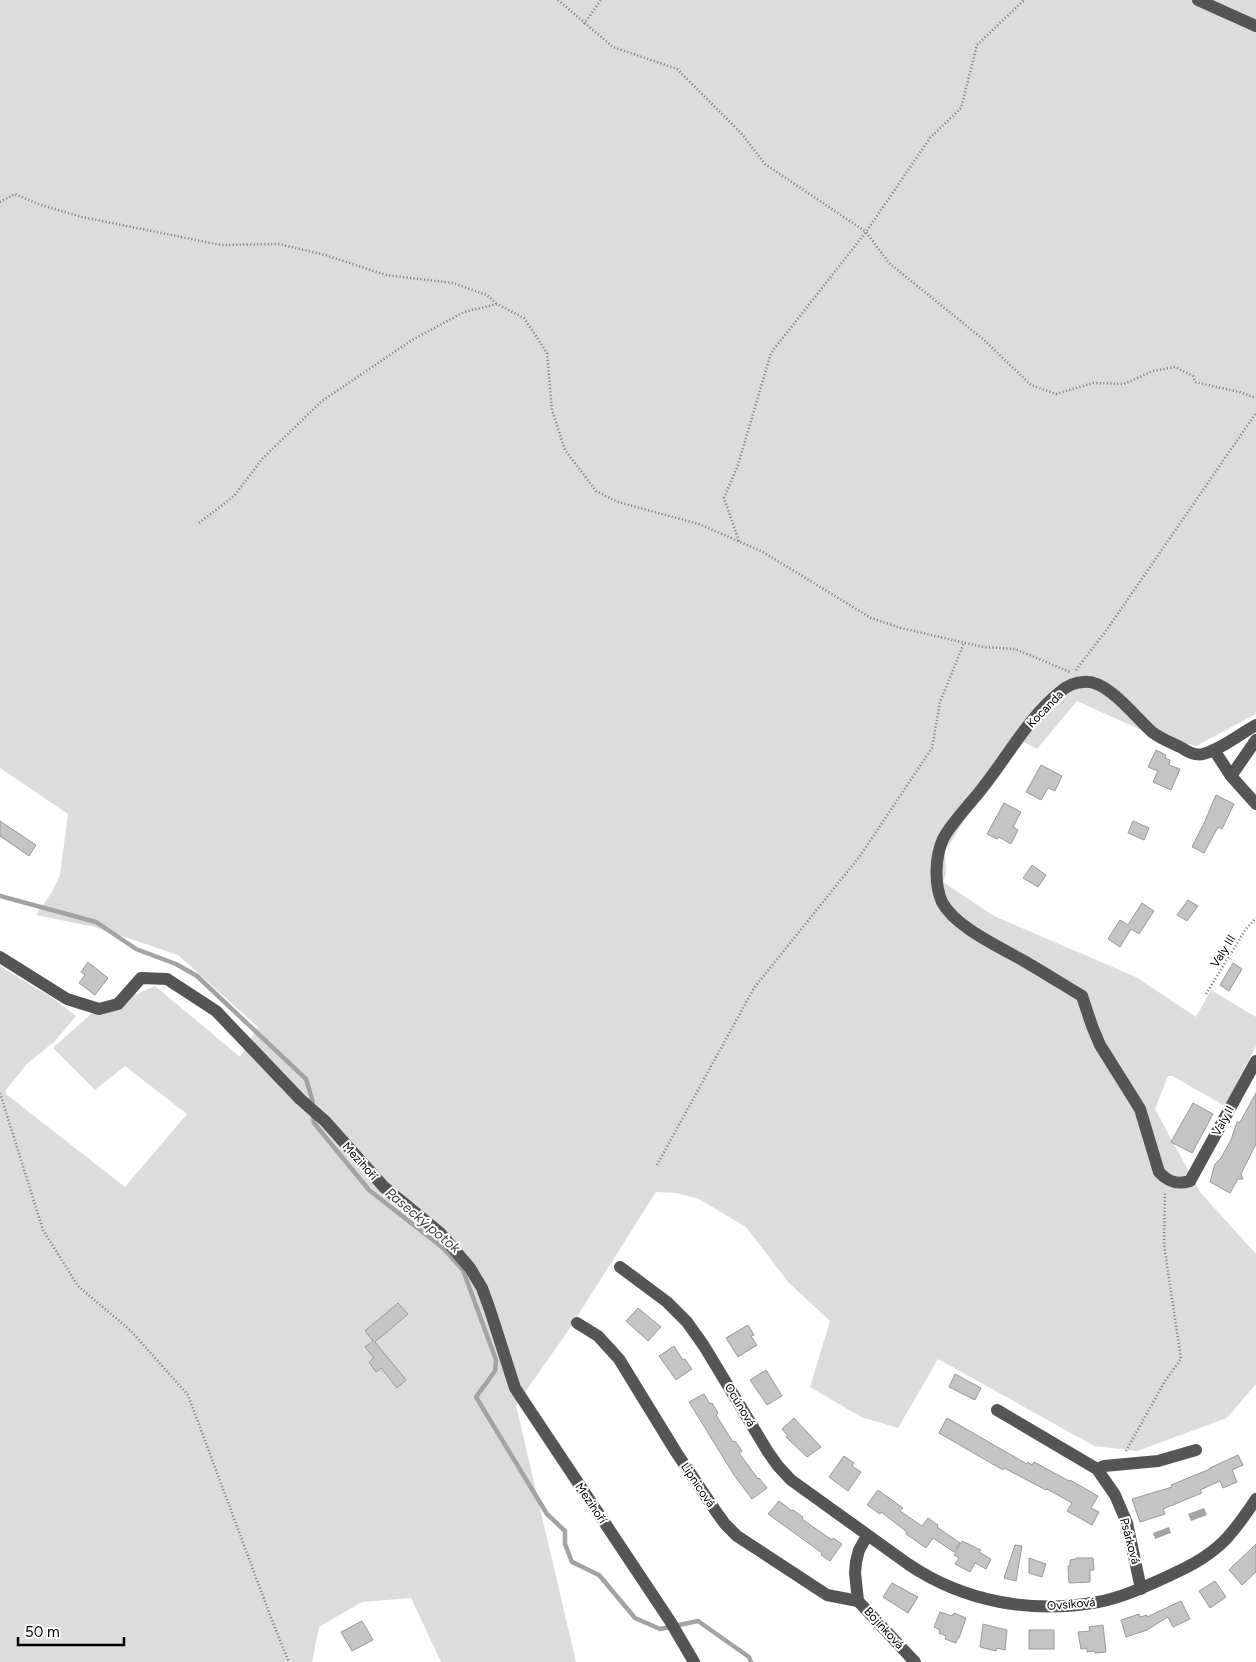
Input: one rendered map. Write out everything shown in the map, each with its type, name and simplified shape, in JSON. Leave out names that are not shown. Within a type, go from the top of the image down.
[{"type":"street","points":[[1198,0],[1256,26]]},
{"type":"street","name":"Kocanda","points":[[1165,1178],[1159,1172],[1140,1109],[1100,1045],[1082,996],[963,925],[945,907],[941,899],[936,877],[938,854],[943,839],[952,825],[1029,724],[1061,691],[1074,684],[1090,681],[1110,692],[1152,732],[1185,750],[1201,755],[1214,750],[1256,726]]},
{"type":"street","points":[[1231,776],[1256,740]]},
{"type":"street","points":[[1214,750],[1231,776],[1256,804]]},
{"type":"street","name":"Mezihoří","points":[[0,957],[67,1000],[99,1009],[118,1004],[141,978],[167,979],[216,1011],[300,1098],[325,1121],[384,1187],[440,1233],[470,1268],[482,1288],[515,1388],[674,1626],[694,1662]]},
{"type":"street","name":"Valy II","points":[[1165,1178],[1172,1182],[1183,1184],[1190,1181],[1256,1060]]},
{"type":"street","name":"Ocúnová","points":[[620,1267],[667,1302],[687,1322],[704,1346],[778,1466],[791,1480],[867,1536]]},
{"type":"street","name":"Lipnicová","points":[[577,1323],[598,1336],[619,1359],[676,1452],[725,1524],[744,1541],[827,1595],[858,1601]]},
{"type":"street","name":"Psárková","points":[[997,1410],[1097,1469],[1115,1495],[1127,1523],[1141,1589]]},
{"type":"street","points":[[1097,1469],[1104,1466],[1158,1461],[1196,1450]]},
{"type":"street","name":"Ovsíková","points":[[867,1536],[926,1576],[942,1584],[1000,1602],[1025,1606],[1053,1607],[1099,1602],[1141,1589],[1184,1569],[1208,1555],[1230,1534],[1256,1499]]},
{"type":"street","name":"Bojínková","points":[[867,1536],[859,1550],[854,1573],[858,1601],[915,1662]]},
{"type":"path","points":[[558,0],[613,47],[677,69],[742,133],[765,164],[866,232],[889,263],[984,340],[1031,385],[1056,394],[1093,383],[1124,384],[1153,371],[1175,367],[1193,376],[1195,382],[1256,398]]},
{"type":"path","points":[[584,24],[601,0]]},
{"type":"path","points":[[739,541],[724,498],[738,466],[771,353],[866,232],[930,138],[961,108],[978,45],[1024,0]]},
{"type":"path","points":[[0,202],[14,194],[38,204],[82,217],[222,245],[278,244],[324,255],[386,275],[453,283],[487,295],[497,304],[524,318],[547,353],[552,410],[565,450],[596,491],[618,502],[699,524],[763,552],[871,618],[901,628],[983,647],[1015,649],[1073,673],[1108,628],[1256,413]]},
{"type":"path","points":[[199,523],[234,496],[263,458],[322,401],[412,340],[464,312],[497,304]]},
{"type":"path","points":[[657,1164],[754,988],[860,856],[932,748],[940,702],[964,642]]},
{"type":"path","name":"Valy III","points":[[1206,994],[1246,929],[1256,918]]},
{"type":"path","points":[[0,1093],[43,1230],[78,1286],[131,1331],[188,1395],[273,1623],[290,1662]]},
{"type":"path","points":[[1118,1465],[1165,1381],[1181,1359],[1164,1245],[1165,1178]]},
{"type":"shaded area","points":[[0,0],[1256,0],[1256,714],[1196,746],[1152,735],[1077,701],[1037,749],[1021,741],[985,786],[945,852],[946,874],[943,882],[994,916],[1136,977],[1196,1017],[1211,990],[1256,1017],[1256,1046],[1225,1106],[1172,1076],[1168,1076],[1155,1109],[1200,1192],[1256,1254],[1256,1384],[1227,1418],[1137,1451],[1094,1446],[938,1359],[898,1428],[861,1417],[810,1387],[830,1321],[789,1283],[746,1227],[699,1199],[676,1193],[656,1192],[568,1331],[516,1405],[576,1662],[441,1662],[411,1598],[362,1602],[319,1627],[312,1662],[0,1662],[0,966],[54,999],[76,1016],[55,1041],[27,1064],[6,1090],[6,1094],[125,1187],[187,1114],[125,1066],[95,1090],[53,1048],[91,1014],[155,986],[240,1057],[258,1027],[178,955],[95,927],[36,915],[52,892],[60,875],[68,814],[0,768]]},
{"type":"shaded area","points":[[1204,1508],[1207,1515],[1191,1521],[1188,1514]]},
{"type":"shaded area","points":[[1169,1527],[1171,1533],[1155,1539],[1153,1533]]},
{"type":"building","points":[[1156,750],[1166,755],[1165,758],[1170,760],[1169,765],[1180,769],[1171,790],[1153,782],[1158,771],[1148,767]]},
{"type":"building","points":[[1041,765],[1062,776],[1055,791],[1048,788],[1041,800],[1026,792]]},
{"type":"building","points":[[1216,795],[1234,804],[1222,829],[1218,827],[1204,853],[1192,847]]},
{"type":"building","points":[[1004,803],[1021,812],[1013,827],[1018,830],[1011,844],[999,837],[997,839],[987,834]]},
{"type":"building","points":[[0,821],[36,845],[29,856],[0,836]]},
{"type":"building","points":[[1133,821],[1149,828],[1144,840],[1128,833]]},
{"type":"building","points":[[1032,865],[1046,875],[1038,887],[1023,878]]},
{"type":"building","points":[[1188,900],[1198,906],[1187,921],[1177,915]]},
{"type":"building","points":[[1142,903],[1154,911],[1139,934],[1131,929],[1120,947],[1108,939],[1120,920],[1128,925]]},
{"type":"building","points":[[88,962],[108,978],[95,995],[79,983],[85,975],[81,972]]},
{"type":"building","points":[[1233,963],[1242,969],[1229,991],[1220,985]]},
{"type":"building","points":[[1256,1093],[1256,1144],[1241,1174],[1243,1179],[1238,1179],[1230,1193],[1210,1182],[1215,1164],[1221,1158],[1231,1140],[1237,1122],[1240,1122]]},
{"type":"building","points":[[1193,1103],[1213,1114],[1192,1153],[1171,1142]]},
{"type":"building","points":[[398,1303],[408,1314],[375,1342],[406,1380],[397,1388],[381,1368],[376,1372],[369,1362],[374,1358],[365,1347],[373,1341],[365,1331]]},
{"type":"building","points":[[638,1308],[661,1327],[648,1341],[626,1321]]},
{"type":"building","points":[[748,1325],[754,1335],[751,1336],[757,1345],[738,1357],[726,1338]]},
{"type":"building","points":[[674,1346],[683,1360],[685,1359],[692,1369],[676,1380],[659,1356]]},
{"type":"building","points":[[766,1370],[782,1396],[767,1405],[750,1380]]},
{"type":"building","points":[[955,1374],[981,1388],[975,1400],[949,1387]]},
{"type":"building","points":[[704,1394],[710,1404],[712,1403],[718,1413],[716,1415],[733,1442],[735,1441],[742,1451],[739,1453],[767,1488],[752,1499],[734,1475],[689,1402]]},
{"type":"building","points":[[794,1418],[821,1447],[807,1457],[786,1437],[788,1436],[782,1429]]},
{"type":"building","points":[[947,1418],[1027,1464],[1028,1462],[1032,1465],[1034,1462],[1098,1496],[1091,1508],[1099,1512],[1092,1525],[1067,1511],[1072,1503],[1004,1468],[1003,1470],[939,1433]]},
{"type":"building","points":[[1238,1455],[1243,1465],[1232,1470],[1237,1482],[1223,1488],[1220,1481],[1200,1490],[1202,1493],[1163,1509],[1165,1514],[1140,1522],[1132,1499],[1172,1487],[1171,1485]]},
{"type":"building","points":[[844,1456],[854,1463],[852,1466],[861,1472],[848,1491],[829,1477]]},
{"type":"building","points":[[878,1490],[903,1508],[900,1511],[922,1526],[928,1518],[938,1525],[937,1527],[960,1543],[954,1552],[933,1538],[926,1548],[906,1534],[907,1532],[881,1512],[880,1514],[867,1505]]},
{"type":"building","points":[[779,1501],[832,1540],[833,1538],[842,1544],[830,1561],[821,1555],[822,1553],[768,1514]]},
{"type":"building","points":[[962,1541],[981,1550],[979,1552],[991,1559],[986,1569],[975,1563],[970,1572],[955,1564],[959,1558],[954,1555]]},
{"type":"building","points":[[1256,1544],[1256,1572],[1242,1585],[1229,1570]]},
{"type":"building","points":[[1015,1545],[1022,1546],[1016,1581],[1004,1578]]},
{"type":"building","points":[[1029,1558],[1046,1564],[1042,1577],[1029,1573]]},
{"type":"building","points":[[1093,1558],[1094,1570],[1090,1570],[1090,1582],[1069,1583],[1068,1566],[1070,1566],[1070,1560]]},
{"type":"building","points":[[1215,1581],[1226,1597],[1210,1608],[1199,1591]]},
{"type":"building","points":[[892,1583],[918,1597],[908,1613],[883,1597]]},
{"type":"building","points":[[1181,1601],[1190,1619],[1173,1627],[1168,1617],[1147,1630],[1126,1637],[1121,1620],[1139,1614],[1140,1617],[1147,1615],[1147,1617]]},
{"type":"building","points":[[940,1612],[952,1616],[954,1613],[966,1618],[956,1643],[945,1639],[946,1636],[939,1633],[940,1630],[934,1627]]},
{"type":"building","points":[[362,1621],[373,1640],[352,1651],[341,1632]]},
{"type":"building","points":[[983,1624],[1007,1630],[1005,1650],[997,1648],[996,1651],[980,1647]]},
{"type":"building","points":[[1103,1625],[1106,1652],[1095,1653],[1094,1651],[1087,1652],[1087,1648],[1081,1649],[1078,1632],[1090,1631],[1089,1627]]},
{"type":"building","points":[[1029,1630],[1054,1630],[1054,1649],[1029,1649]]},
{"type":"waterway","name":"Pasecký potok","points":[[0,896],[96,922],[136,949],[176,964],[197,976],[306,1079],[313,1107]]},
{"type":"waterway","name":"Pasecký potok","points":[[313,1115],[314,1123],[369,1190],[443,1248],[463,1270],[496,1360],[495,1371],[476,1397],[547,1514],[565,1531],[565,1544],[572,1562],[599,1575],[635,1618],[660,1629],[698,1621],[749,1657],[751,1662]]}]
